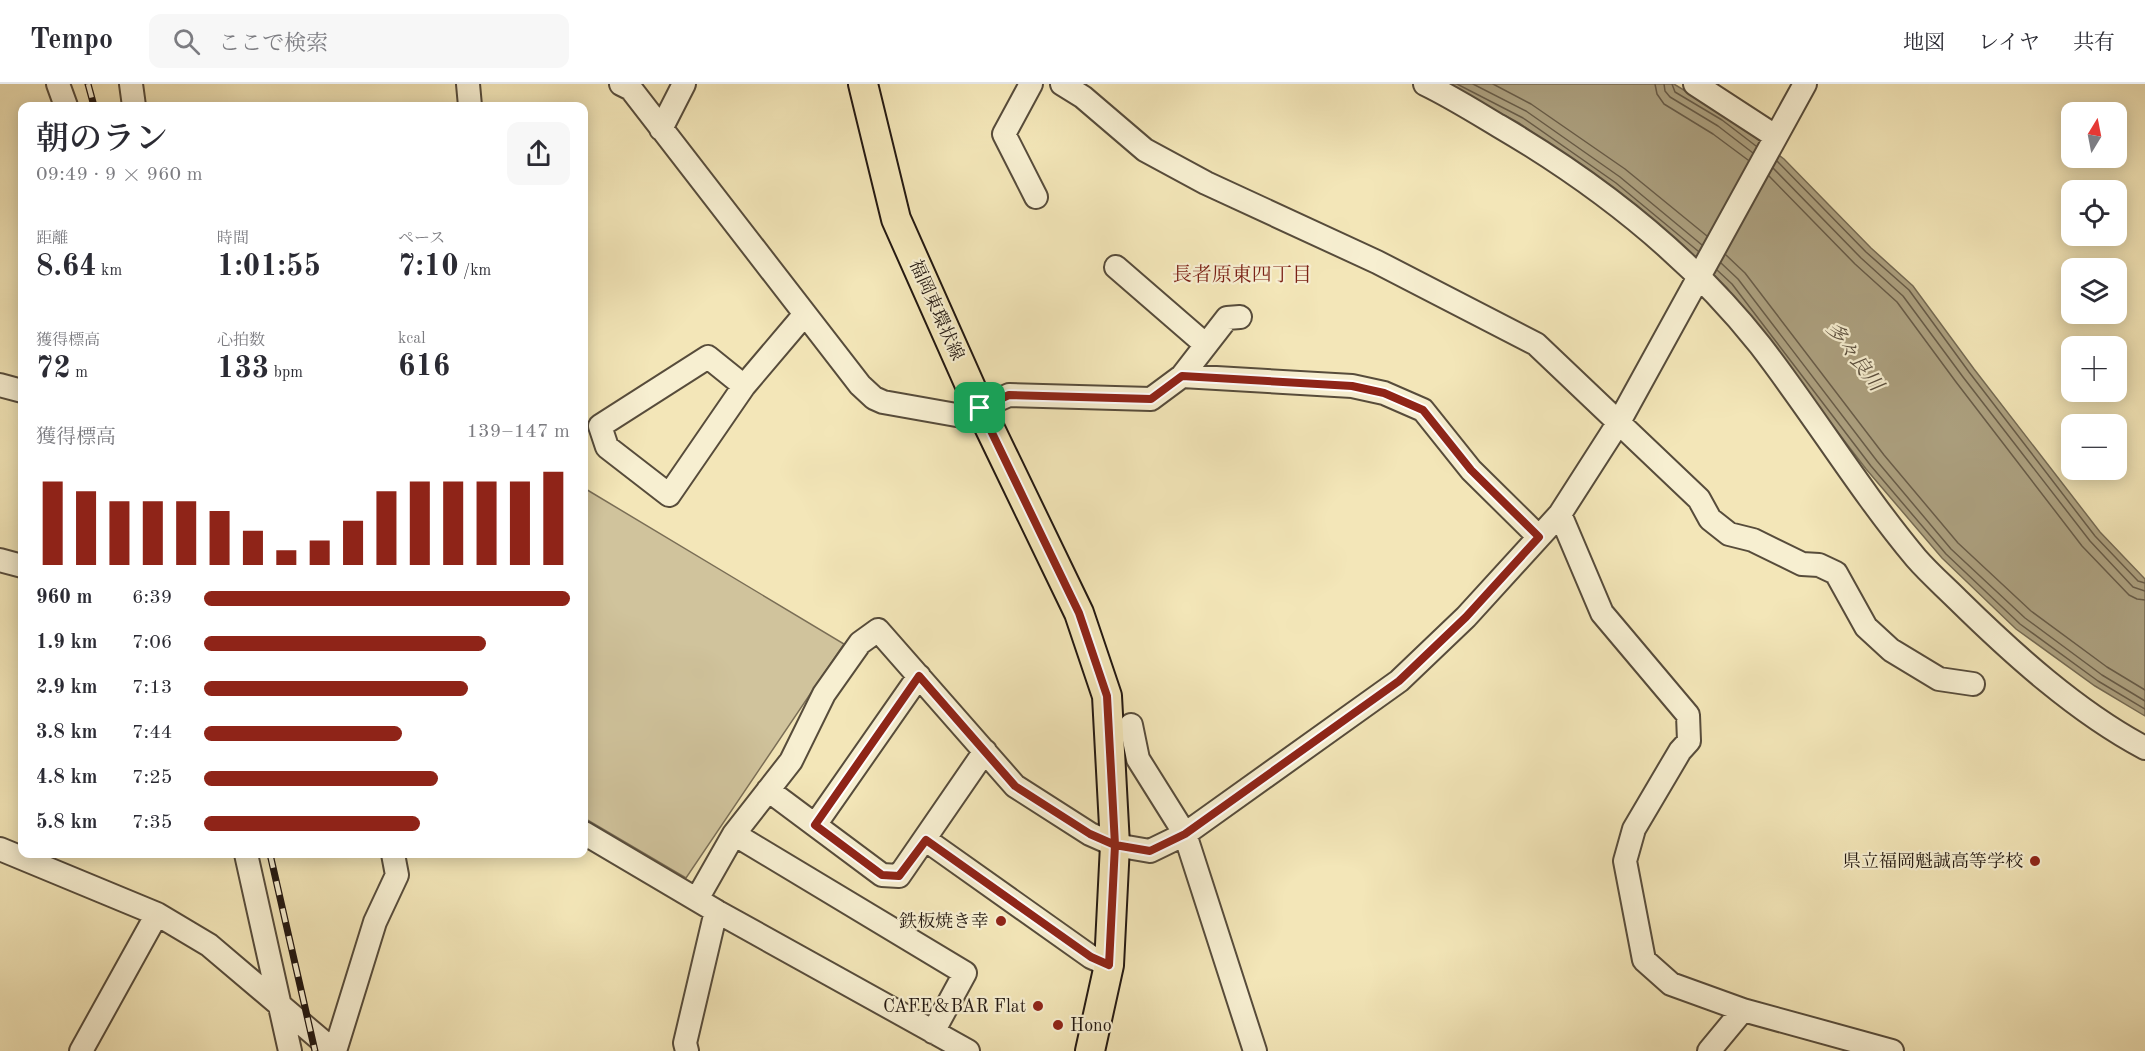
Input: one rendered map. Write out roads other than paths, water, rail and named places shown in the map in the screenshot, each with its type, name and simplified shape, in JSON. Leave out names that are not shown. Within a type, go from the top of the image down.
[{"type":"main road","name":"福岡東環状線","points":[[862,84],[896,219],[980,408],[1079,613],[1107,696],[1115,845],[1109,965],[1090,1051]]},
{"type":"street","points":[[58,84],[65,102]]},
{"type":"street","points":[[131,84],[133,102]]},
{"type":"street","points":[[468,84],[470,102]]},
{"type":"street","points":[[621,84],[631,89],[860,385],[874,398],[883,402],[962,416],[1009,395],[1151,399],[1182,376],[1227,318],[1240,317]]},
{"type":"street","points":[[661,129],[684,84]]},
{"type":"street","points":[[1032,84],[1004,134],[1036,197]]},
{"type":"street","points":[[1062,84],[1083,97],[1145,150],[1206,183],[1377,262],[1536,344],[1699,499],[1710,519],[1729,534],[1753,540],[1802,564],[1819,565],[1836,573],[1866,627],[1892,650],[1939,679],[1974,684]]},
{"type":"street","points":[[1425,84],[1536,147],[1588,182],[1642,223],[1700,278],[1759,345],[1917,559],[2033,670],[2118,734],[2145,748]]},
{"type":"street","points":[[1695,84],[1775,136]]},
{"type":"street","points":[[687,1051],[685,1043],[707,905],[734,834],[791,761],[824,694],[860,643],[878,630],[1015,786],[1090,834],[1115,845],[1150,851],[1185,834],[1399,681],[1466,617],[1560,514],[1619,422],[1805,84]]},
{"type":"street","points":[[1116,267],[1206,345]]},
{"type":"street","points":[[744,386],[708,357],[600,426],[607,447],[669,495],[744,386],[805,314]]},
{"type":"street","points":[[1182,376],[1352,386],[1384,393],[1423,410],[1471,470],[1539,537]]},
{"type":"street","points":[[1560,514],[1602,613],[1688,715],[1689,741],[1680,751],[1634,830],[1624,861],[1644,960],[1671,984],[1743,1010],[1892,1051]]},
{"type":"street","points":[[0,560],[18,565]]},
{"type":"street","points":[[815,825],[919,676]]},
{"type":"street","points":[[1131,725],[1138,759],[1185,834],[1256,1051]]},
{"type":"street","points":[[768,790],[882,875],[899,876],[985,752]]},
{"type":"street","points":[[734,834],[965,974],[937,1040]]},
{"type":"street","points":[[588,835],[937,1040],[968,1051]]},
{"type":"street","points":[[926,840],[1091,957],[1109,965]]},
{"type":"street","points":[[0,849],[18,856]]},
{"type":"street","points":[[22,858],[157,914],[209,945],[334,1051],[375,922],[397,875],[394,858]]},
{"type":"street","points":[[247,858],[290,1051]]},
{"type":"street","points":[[81,1051],[157,914]]},
{"type":"street","points":[[1709,1051],[1743,1010]]},
{"type":"water","name":"多々良川","points":[[1444,84],[1674,84],[1725,115],[1784,159],[1871,248],[1913,286],[2100,532],[2145,579],[2145,716],[2095,686],[2016,629],[1942,558],[1866,469],[1727,288],[1684,246],[1612,188],[1519,123]]},
{"type":"railway","points":[[88,84],[93,102]]},
{"type":"railway","points":[[271,858],[315,1051]]},
{"type":"place","name":"県立福岡魁誠高等学校","points":[[2035,861]]},
{"type":"place","name":"鉄板焼き幸","points":[[1001,921]]},
{"type":"place","name":"CAFE＆BAR Flat","points":[[1038,1006]]},
{"type":"place","name":"Hono","points":[[1058,1025]]},
{"type":"district","name":"長者原東四丁目","points":[[1242,274]]}]
